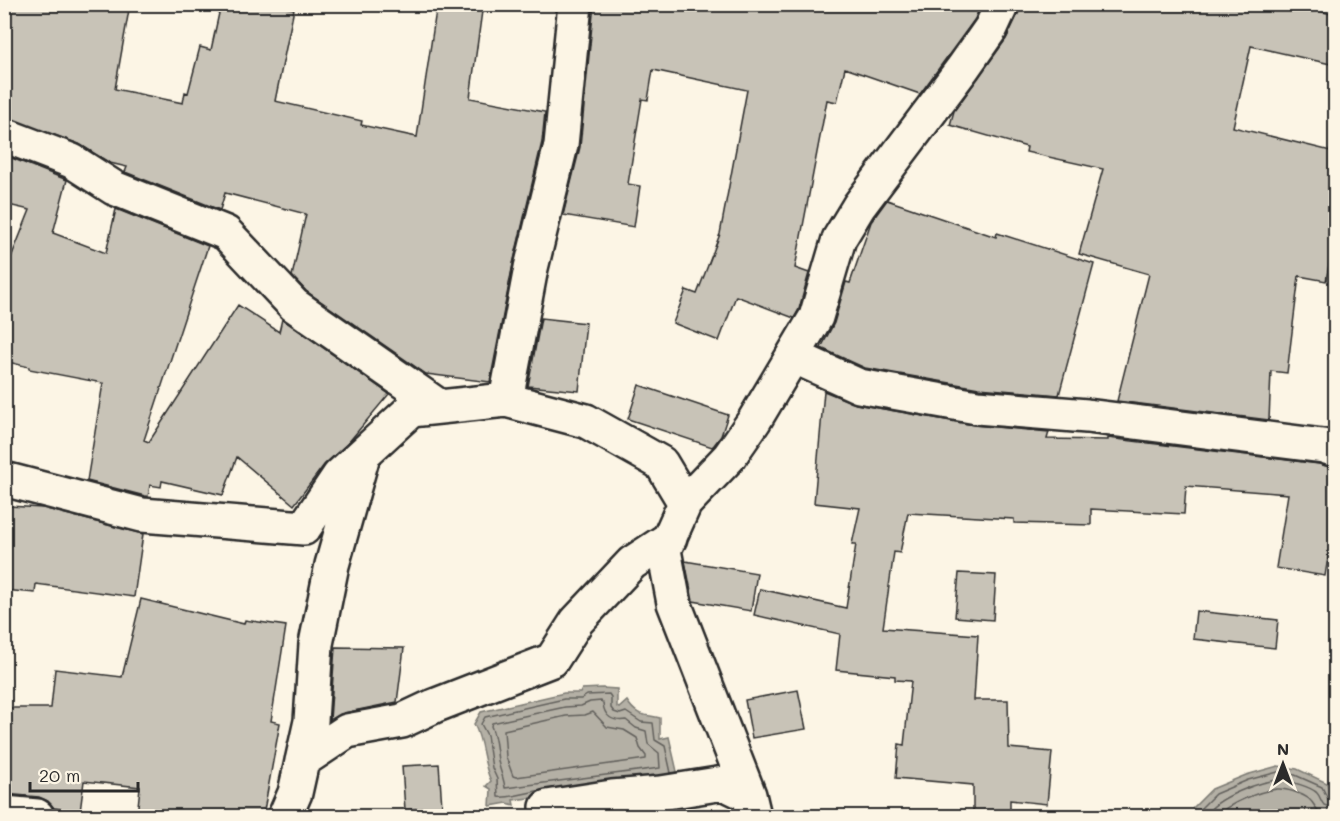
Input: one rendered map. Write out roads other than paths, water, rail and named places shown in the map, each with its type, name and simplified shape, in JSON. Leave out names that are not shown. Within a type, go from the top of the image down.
[{"type":"street","points":[[506,400],[531,268],[561,145],[575,4]]},
{"type":"street","points":[[751,806],[674,603],[664,550],[685,502],[729,457],[754,421],[816,317],[839,239],[859,206],[980,44],[991,28],[1002,4]]},
{"type":"street","points":[[4,135],[72,161],[114,188],[226,233],[294,305],[440,407]]},
{"type":"street","points":[[793,356],[859,386],[977,407],[1087,416],[1323,446],[1335,450]]},
{"type":"street","points":[[4,479],[142,515],[304,528],[339,476],[411,410],[506,400],[586,421],[661,463],[685,502]]},
{"type":"street","points":[[294,809],[310,721],[318,633],[332,565],[363,454]]},
{"type":"street","points":[[302,761],[346,731],[402,720],[552,660],[577,621],[632,563],[670,538]]},
{"type":"street","points":[[547,807],[724,783],[751,806]]},
{"type":"street","points":[[4,813],[37,816]]},
{"type":"water","points":[[582,689],[617,689],[617,707],[619,708],[627,701],[638,712],[660,718],[660,739],[669,737],[679,780],[513,800],[514,805],[507,803],[490,806],[491,789],[486,786],[491,781],[474,724],[481,712],[564,693],[580,693]]},
{"type":"water","points":[[1278,766],[1297,769],[1327,783],[1335,802],[1335,816],[1191,816],[1195,812],[1193,808],[1212,789],[1246,775]]}]
